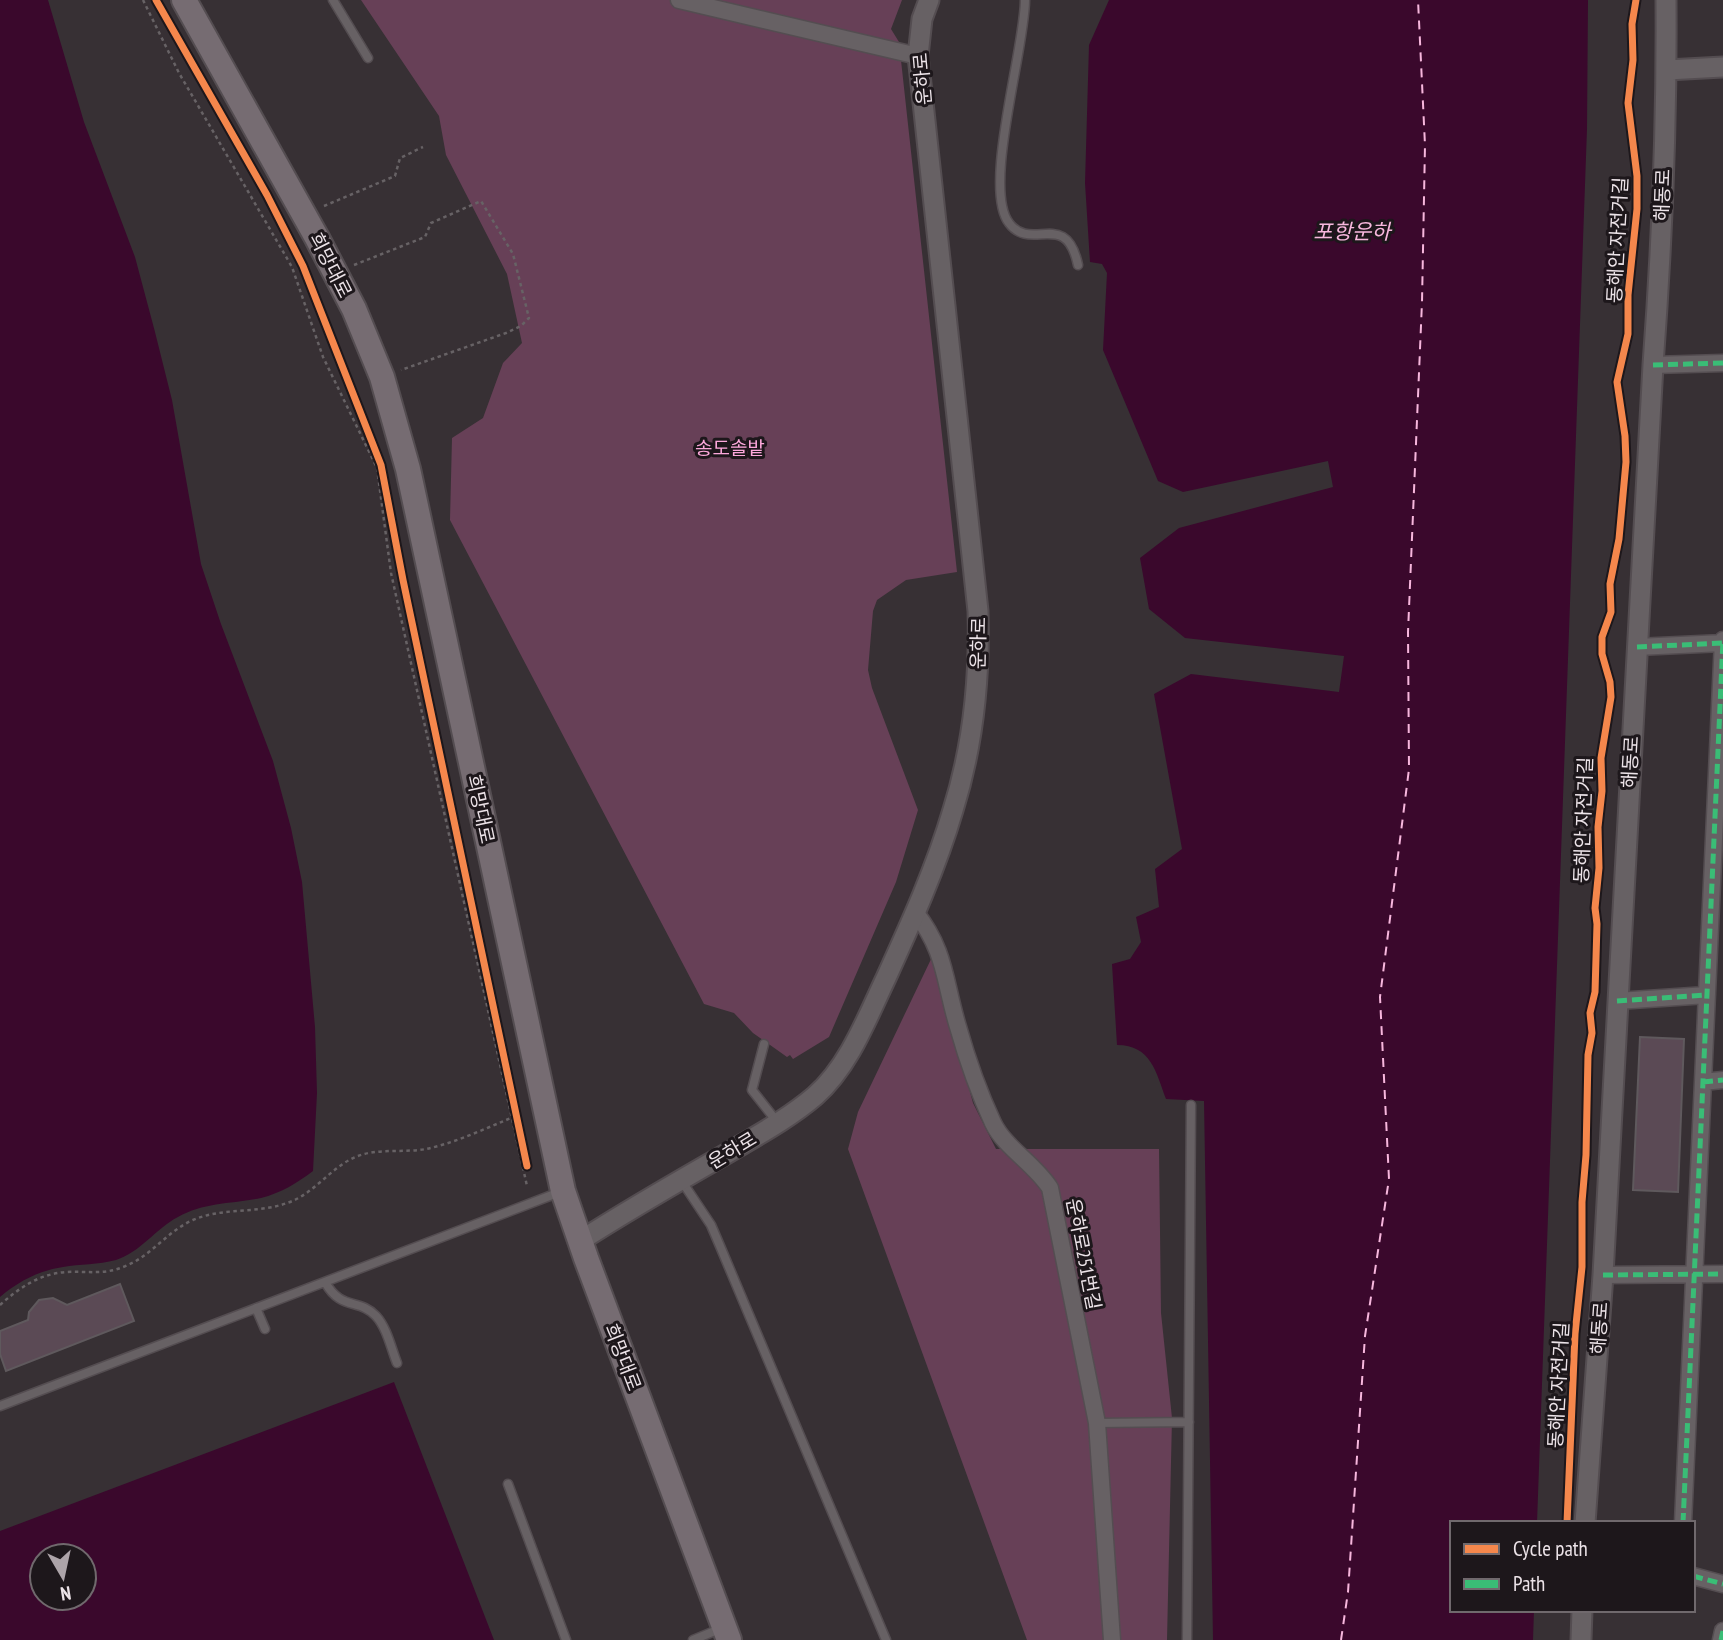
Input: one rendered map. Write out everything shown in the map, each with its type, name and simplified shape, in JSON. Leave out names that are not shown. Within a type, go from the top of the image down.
[{"type":"main road","name":"희망대로","points":[[184,0],[336,272],[382,377],[408,469],[563,1191],[729,1637]]},
{"type":"street","points":[[679,0],[918,56]]},
{"type":"street","name":"운하로","points":[[580,1241],[778,1123],[816,1095],[841,1065],[876,999],[915,912],[946,832],[961,784],[977,685],[979,633],[918,56],[922,19],[929,0]]},
{"type":"street","name":"해동로","points":[[1585,1521],[1603,1275],[1660,265],[1667,70],[1666,0]]},
{"type":"street","points":[[1667,70],[1723,67]]},
{"type":"street","points":[[1653,365],[1723,363]]},
{"type":"street","points":[[1637,647],[1723,642],[1718,835],[1707,995],[1683,1521]]},
{"type":"street","name":"운하로251번길","points":[[915,912],[928,929],[940,953],[957,1026],[992,1121],[1004,1139],[1036,1168],[1050,1188],[1097,1423],[1112,1640]]},
{"type":"street","points":[[1617,1002],[1707,995]]},
{"type":"street","points":[[1703,1082],[1723,1080]]},
{"type":"street","points":[[1603,1275],[1723,1274]]},
{"type":"street","points":[[1695,1577],[1723,1584]]},
{"type":"street","points":[[1581,1640],[1582,1612]]},
{"type":"street","points":[[1721,1640],[1723,1631]]},
{"type":"lane","points":[[333,0],[368,58]]},
{"type":"lane","points":[[1025,0],[1020,52],[1002,153],[1002,204],[1009,224],[1016,229],[1063,237],[1074,249],[1078,265]]},
{"type":"lane","points":[[764,1044],[752,1090],[778,1123]]},
{"type":"lane","points":[[1186,1640],[1191,1105]]},
{"type":"lane","points":[[681,1180],[711,1225],[886,1640]]},
{"type":"lane","points":[[0,1406],[563,1191]]},
{"type":"lane","points":[[326,1282],[337,1298],[376,1316],[382,1324],[397,1363]]},
{"type":"lane","points":[[256,1308],[265,1328]]},
{"type":"lane","points":[[1097,1423],[1189,1422]]},
{"type":"lane","points":[[508,1484],[566,1640]]},
{"type":"lane","points":[[693,1640],[729,1637]]},
{"type":"path","points":[[143,0],[179,73],[292,267],[323,357],[377,468],[391,573],[527,1186]]},
{"type":"path","points":[[304,214],[395,176],[400,158],[424,147]]},
{"type":"path","points":[[336,272],[425,237],[430,223],[481,201],[513,254],[529,318],[521,326],[382,377]]},
{"type":"path","points":[[368,429],[381,465],[396,541]]},
{"type":"path","points":[[434,727],[527,1166]]},
{"type":"path","points":[[0,1305],[26,1284],[47,1276],[66,1272],[96,1273],[132,1264],[195,1219],[224,1212],[272,1208],[302,1198],[346,1162],[358,1156],[372,1152],[412,1151],[439,1146],[511,1118]]},
{"type":"green space","name":"송도솔밭","points":[[361,0],[902,0],[891,29],[899,42],[957,572],[906,580],[877,600],[873,611],[868,670],[872,688],[918,810],[896,882],[829,1037],[793,1059],[753,1033],[734,1013],[704,1004],[450,520],[452,438],[483,418],[503,363],[522,343],[507,274],[446,155],[439,116]]},
{"type":"green space","points":[[933,955],[973,1103],[996,1149],[1159,1149],[1161,1313],[1172,1418],[1167,1640],[1027,1640],[848,1149],[858,1112]]},
{"type":"water","points":[[0,0],[48,0],[84,122],[135,257],[172,400],[201,564],[273,761],[291,828],[302,882],[315,1027],[317,1093],[313,1171],[301,1180],[268,1196],[188,1212],[170,1222],[125,1256],[109,1262],[45,1271],[14,1286],[0,1297]]},
{"type":"water","name":"포항운하","points":[[1109,0],[1588,0],[1587,129],[1537,1521],[1450,1521],[1450,1612],[1534,1612],[1533,1640],[1213,1640],[1204,1101],[1166,1099],[1155,1070],[1145,1055],[1128,1046],[1117,1045],[1112,964],[1130,959],[1141,942],[1136,917],[1159,907],[1155,869],[1182,849],[1154,694],[1191,674],[1339,692],[1344,656],[1185,638],[1149,609],[1140,558],[1179,528],[1333,487],[1328,461],[1183,492],[1158,481],[1103,350],[1107,273],[1102,264],[1090,262],[1085,183],[1089,45]]},
{"type":"water","points":[[394,1382],[494,1640],[0,1640],[0,1531]]},
{"type":"building","points":[[1640,1037],[1684,1039],[1678,1192],[1633,1190]]},
{"type":"building","points":[[120,1284],[134,1321],[6,1371],[0,1354],[0,1331],[28,1320],[29,1312],[39,1300],[53,1298],[67,1305]]},
{"type":"ferry route","points":[[1341,1640],[1348,1592],[1365,1336],[1389,1179],[1380,997],[1409,769],[1408,632],[1422,302],[1425,145],[1418,0]]},
{"type":"marked path","points":[[1653,365],[1723,363]]},
{"type":"marked path","points":[[1683,1521],[1723,640]]},
{"type":"marked path","points":[[1637,647],[1723,643]]},
{"type":"marked path","points":[[1617,1001],[1707,995]]},
{"type":"marked path","points":[[1703,1082],[1723,1080]]},
{"type":"marked path","points":[[1603,1275],[1723,1274]]},
{"type":"marked path","points":[[1695,1577],[1723,1584]]},
{"type":"marked path","points":[[1721,1640],[1723,1631]]},
{"type":"cycle path","points":[[156,0],[267,195],[303,266],[381,465],[527,1166]]},
{"type":"cycle path","name":"동해안 자전거길","points":[[1567,1521],[1575,1334],[1582,1267],[1588,1055],[1592,1033],[1590,1013],[1595,992],[1595,908],[1599,868],[1601,758],[1611,697],[1602,654],[1602,637],[1611,612],[1610,584],[1619,539],[1626,462],[1617,382],[1628,334],[1628,295],[1637,209],[1637,176],[1628,103],[1633,60],[1632,24],[1636,0]]}]
